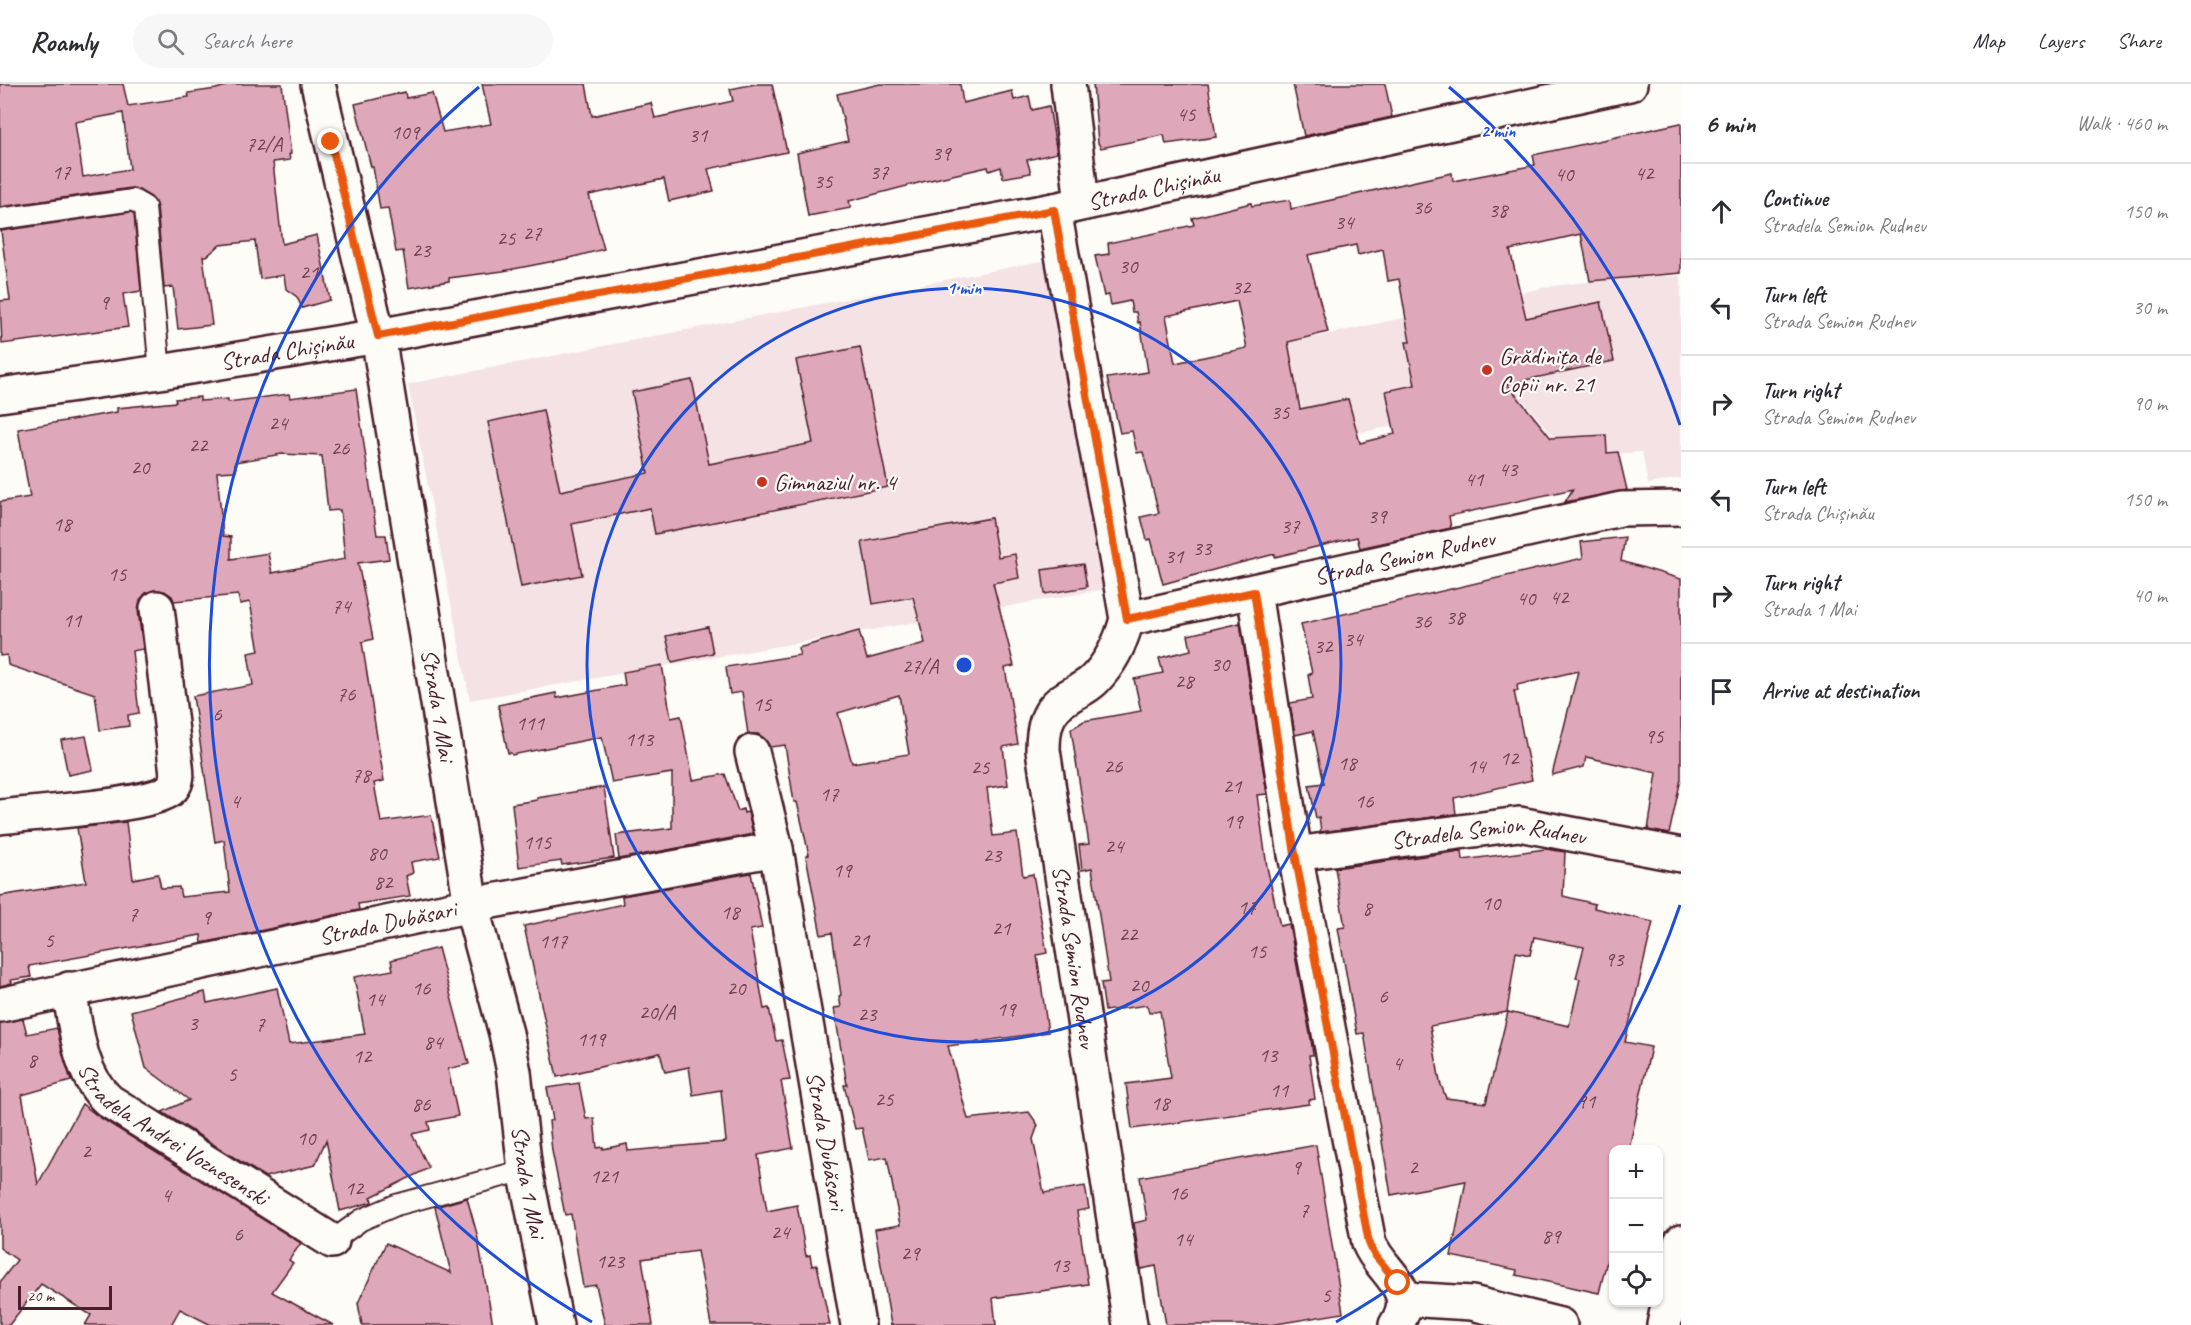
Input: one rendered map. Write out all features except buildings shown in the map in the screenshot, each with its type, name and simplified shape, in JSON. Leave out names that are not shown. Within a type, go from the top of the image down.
[{"type":"street","name":"Strada 1 Mai","points":[[318,84],[378,336],[471,905],[506,1033],[514,1072],[525,1170],[556,1325]]},
{"type":"street","name":"Strada Semion Rudnev","points":[[1068,84],[1068,206],[1127,619],[1116,651],[1100,673],[1093,681],[1063,700],[1048,714],[1043,731],[1043,750],[1130,1325]]},
{"type":"street","name":"Strada Chișinău","points":[[0,395],[160,372],[378,336],[1068,206],[1629,84]]},
{"type":"street","name":"Strada Semion Rudnev","points":[[1127,619],[1621,509],[1681,508]]},
{"type":"street","points":[[1254,592],[1295,854],[1369,1243],[1374,1254],[1398,1283],[1401,1312],[1472,1303],[1560,1325]]},
{"type":"street","points":[[0,817],[125,803],[160,796],[172,788],[177,776],[177,765],[157,608]]},
{"type":"street","name":"Strada Dubăsari","points":[[752,752],[776,849],[858,1325]]},
{"type":"street","name":"Stradela Semion Rudnev","points":[[1295,854],[1519,824],[1681,855]]},
{"type":"street","name":"Strada Dubăsari","points":[[0,1005],[471,905],[776,849]]},
{"type":"street","name":"Stradela Andrei Voznesenski","points":[[69,989],[80,1046],[97,1090],[110,1101],[332,1241]]},
{"type":"street","points":[[1664,1325],[1681,1242]]},
{"type":"lane","points":[[0,219],[133,200],[145,207],[160,372]]},
{"type":"lane","points":[[332,1241],[362,1220],[396,1205],[525,1170]]},
{"type":"shaded area","name":"Grădinița de Copii nr. 21","points":[[1253,210],[1310,338],[1552,286],[1632,277],[1681,276],[1681,478],[1648,484],[1642,452],[1570,457],[1524,401],[1311,442]]},
{"type":"shaded area","name":"Gimnaziul nr. 4","points":[[1052,259],[1106,589],[470,700],[408,384]]},
{"type":"place","name":"Grădinița de Copii nr. 21","points":[[1487,370]]},
{"type":"place","name":"Gimnaziul nr. 4","points":[[762,482]]},
{"type":"route","points":[[331,142],[378,336],[1054,210],[1127,619],[1254,592],[1295,854],[1369,1243],[1374,1254],[1398,1283]]}]
